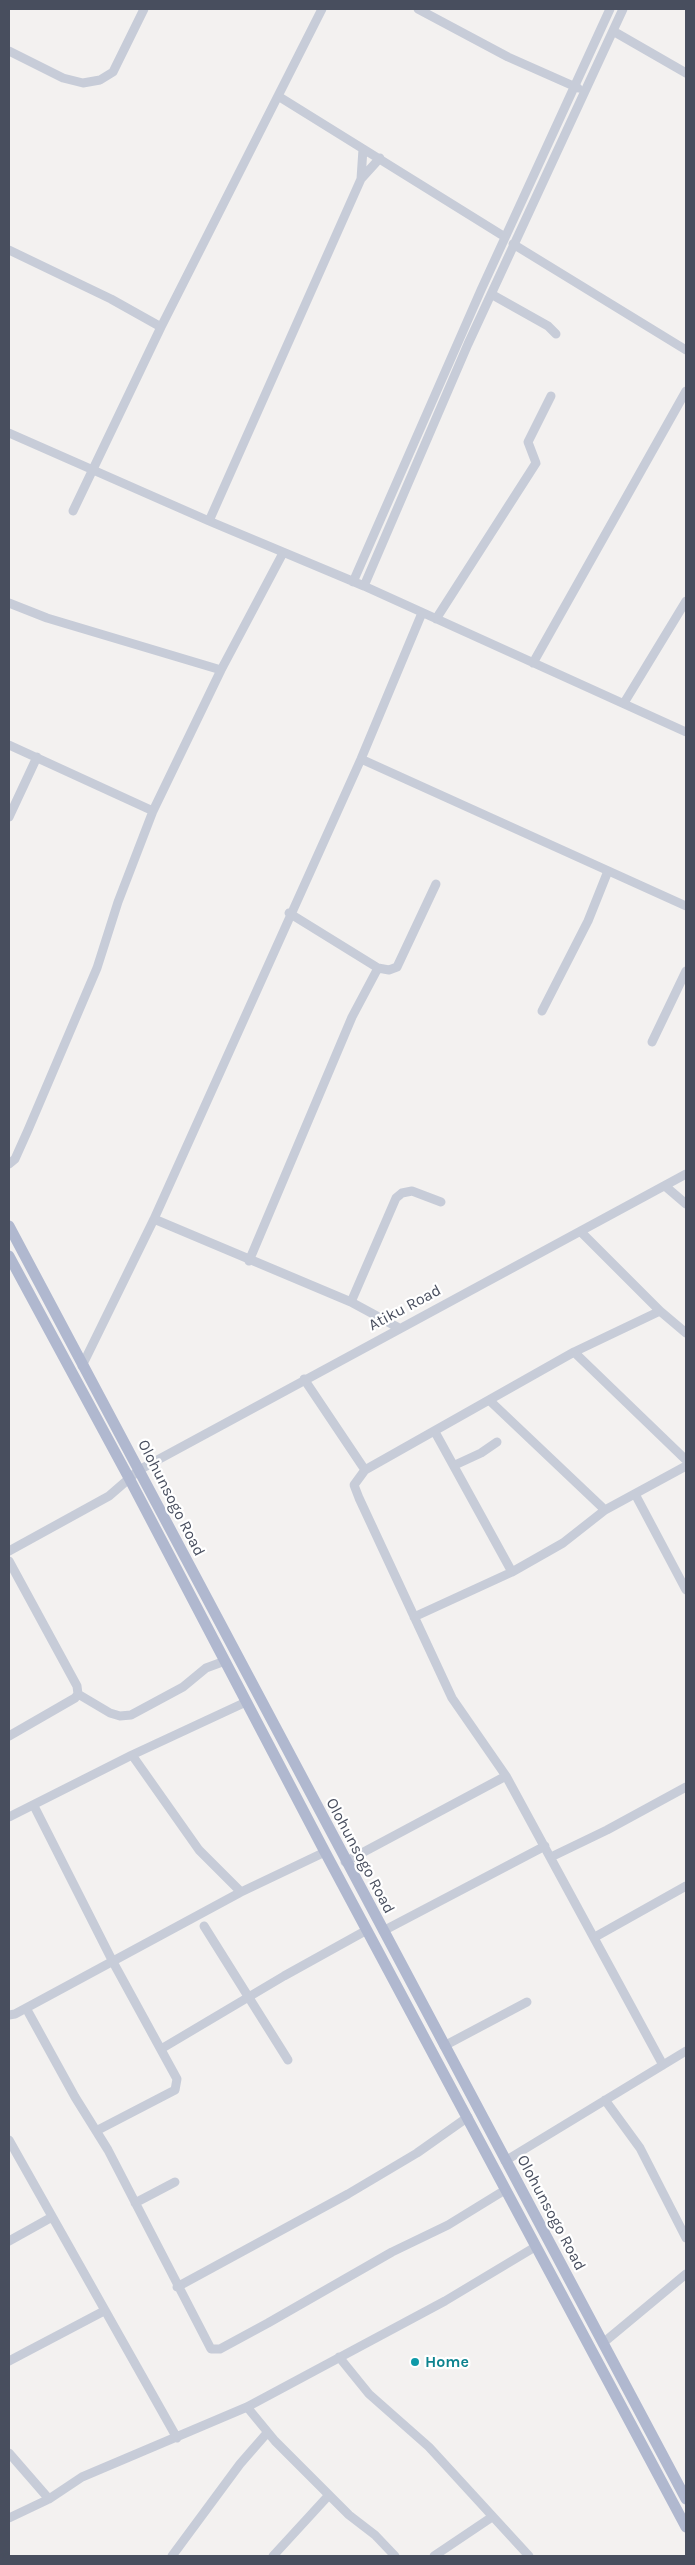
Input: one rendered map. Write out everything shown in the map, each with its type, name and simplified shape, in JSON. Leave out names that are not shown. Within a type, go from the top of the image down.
[{"type":"main road","name":"Olohunsogo Road","points":[[9,1226],[345,1862],[686,2499]]},
{"type":"main road","name":"Olohunsogo Road","points":[[9,1256],[129,1478],[535,2247],[686,2527]]},
{"type":"main road","points":[[666,2489],[678,2483]]},
{"type":"street","points":[[9,51],[63,78],[83,83],[100,80],[113,72],[144,9]]},
{"type":"street","points":[[73,511],[161,327],[322,9]]},
{"type":"street","points":[[418,9],[508,57],[585,91]]},
{"type":"street","points":[[353,582],[505,237],[610,9]]},
{"type":"street","points":[[364,586],[513,244],[623,9]]},
{"type":"street","points":[[613,31],[686,73]]},
{"type":"street","points":[[278,96],[505,237]]},
{"type":"street","points":[[361,179],[363,150]]},
{"type":"street","points":[[209,521],[361,179],[380,158]]},
{"type":"street","points":[[513,244],[686,350]]},
{"type":"street","points":[[9,250],[111,299],[161,327]]},
{"type":"street","points":[[491,294],[548,326],[556,334]]},
{"type":"street","points":[[533,663],[686,391]]},
{"type":"street","points":[[436,619],[536,463],[528,442],[551,396]]},
{"type":"street","points":[[9,433],[283,553],[364,586],[686,732]]},
{"type":"street","points":[[9,1164],[15,1159],[98,968],[118,902],[153,811],[221,670],[283,553]]},
{"type":"street","points":[[624,703],[686,601]]},
{"type":"street","points":[[9,603],[47,618],[221,670]]},
{"type":"street","points":[[82,1366],[154,1218],[289,913],[361,759],[422,613]]},
{"type":"street","points":[[9,745],[153,811]]},
{"type":"street","points":[[9,817],[37,757]]},
{"type":"street","points":[[361,759],[686,906]]},
{"type":"street","points":[[542,1011],[588,921],[608,871]]},
{"type":"street","points":[[289,913],[378,968],[389,970],[397,967],[436,884]]},
{"type":"street","points":[[250,1261],[352,1017],[378,968]]},
{"type":"street","points":[[652,1042],[686,971]]},
{"type":"street","name":"Atiku Road","points":[[9,1551],[109,1496],[138,1470],[304,1378],[582,1232],[686,1174]]},
{"type":"street","points":[[665,1186],[686,1204]]},
{"type":"street","points":[[351,1302],[396,1198],[402,1193],[412,1191],[441,1202]]},
{"type":"street","points":[[154,1218],[250,1261],[351,1302],[399,1328]]},
{"type":"street","points":[[582,1232],[660,1311],[686,1333]]},
{"type":"street","points":[[660,1311],[574,1352],[365,1470],[354,1485],[452,1698],[506,1776],[663,2065]]},
{"type":"street","points":[[574,1352],[686,1460]]},
{"type":"street","points":[[304,1378],[365,1470]]},
{"type":"street","points":[[489,1400],[605,1510]]},
{"type":"street","points":[[435,1432],[455,1465],[512,1572]]},
{"type":"street","points":[[455,1465],[481,1453],[497,1442]]},
{"type":"street","points":[[414,1617],[512,1572],[562,1543],[605,1510],[686,1466]]},
{"type":"street","points":[[635,1494],[686,1590]]},
{"type":"street","points":[[9,1561],[77,1686],[78,1694],[75,1698],[9,1736]]},
{"type":"street","points":[[78,1694],[110,1713],[120,1716],[131,1715],[182,1687],[206,1668],[225,1661]]},
{"type":"street","points":[[9,1817],[132,1755],[246,1702]]},
{"type":"street","points":[[132,1755],[199,1850],[241,1892]]},
{"type":"street","points":[[345,1862],[506,1776]]},
{"type":"street","points":[[551,1857],[607,1830],[686,1787]]},
{"type":"street","points":[[34,1806],[113,1962],[177,2079],[175,2090],[96,2131]]},
{"type":"street","points":[[383,1931],[545,1846]]},
{"type":"street","points":[[9,2014],[26,2008],[241,1892],[325,1852]]},
{"type":"street","points":[[595,1937],[686,1886]]},
{"type":"street","points":[[204,1926],[288,2060]]},
{"type":"street","points":[[161,2049],[250,1998],[284,1976],[367,1930]]},
{"type":"street","points":[[444,2046],[527,2002]]},
{"type":"street","points":[[26,2008],[96,2131],[211,2349],[220,2349],[392,2252],[448,2225],[505,2190]]},
{"type":"street","points":[[505,2161],[686,2051]]},
{"type":"street","points":[[605,2100],[640,2148],[686,2238]]},
{"type":"street","points":[[177,2287],[348,2194],[417,2153],[468,2117]]},
{"type":"street","points":[[9,2143],[177,2438]]},
{"type":"street","points":[[135,2203],[175,2182]]},
{"type":"street","points":[[9,2241],[52,2217]]},
{"type":"street","points":[[9,2518],[48,2499],[82,2477],[247,2407],[445,2301],[535,2247]]},
{"type":"street","points":[[603,2343],[686,2274]]},
{"type":"street","points":[[9,2362],[104,2311]]},
{"type":"street","points":[[339,2357],[369,2394],[429,2447],[529,2556]]},
{"type":"street","points":[[247,2407],[267,2433],[349,2515],[375,2535],[395,2556]]},
{"type":"street","points":[[172,2556],[240,2464],[267,2433]]},
{"type":"street","points":[[9,2453],[48,2499]]},
{"type":"street","points":[[273,2556],[329,2495]]},
{"type":"street","points":[[434,2556],[492,2517]]},
{"type":"place","name":"Home","points":[[415,2362]]}]
